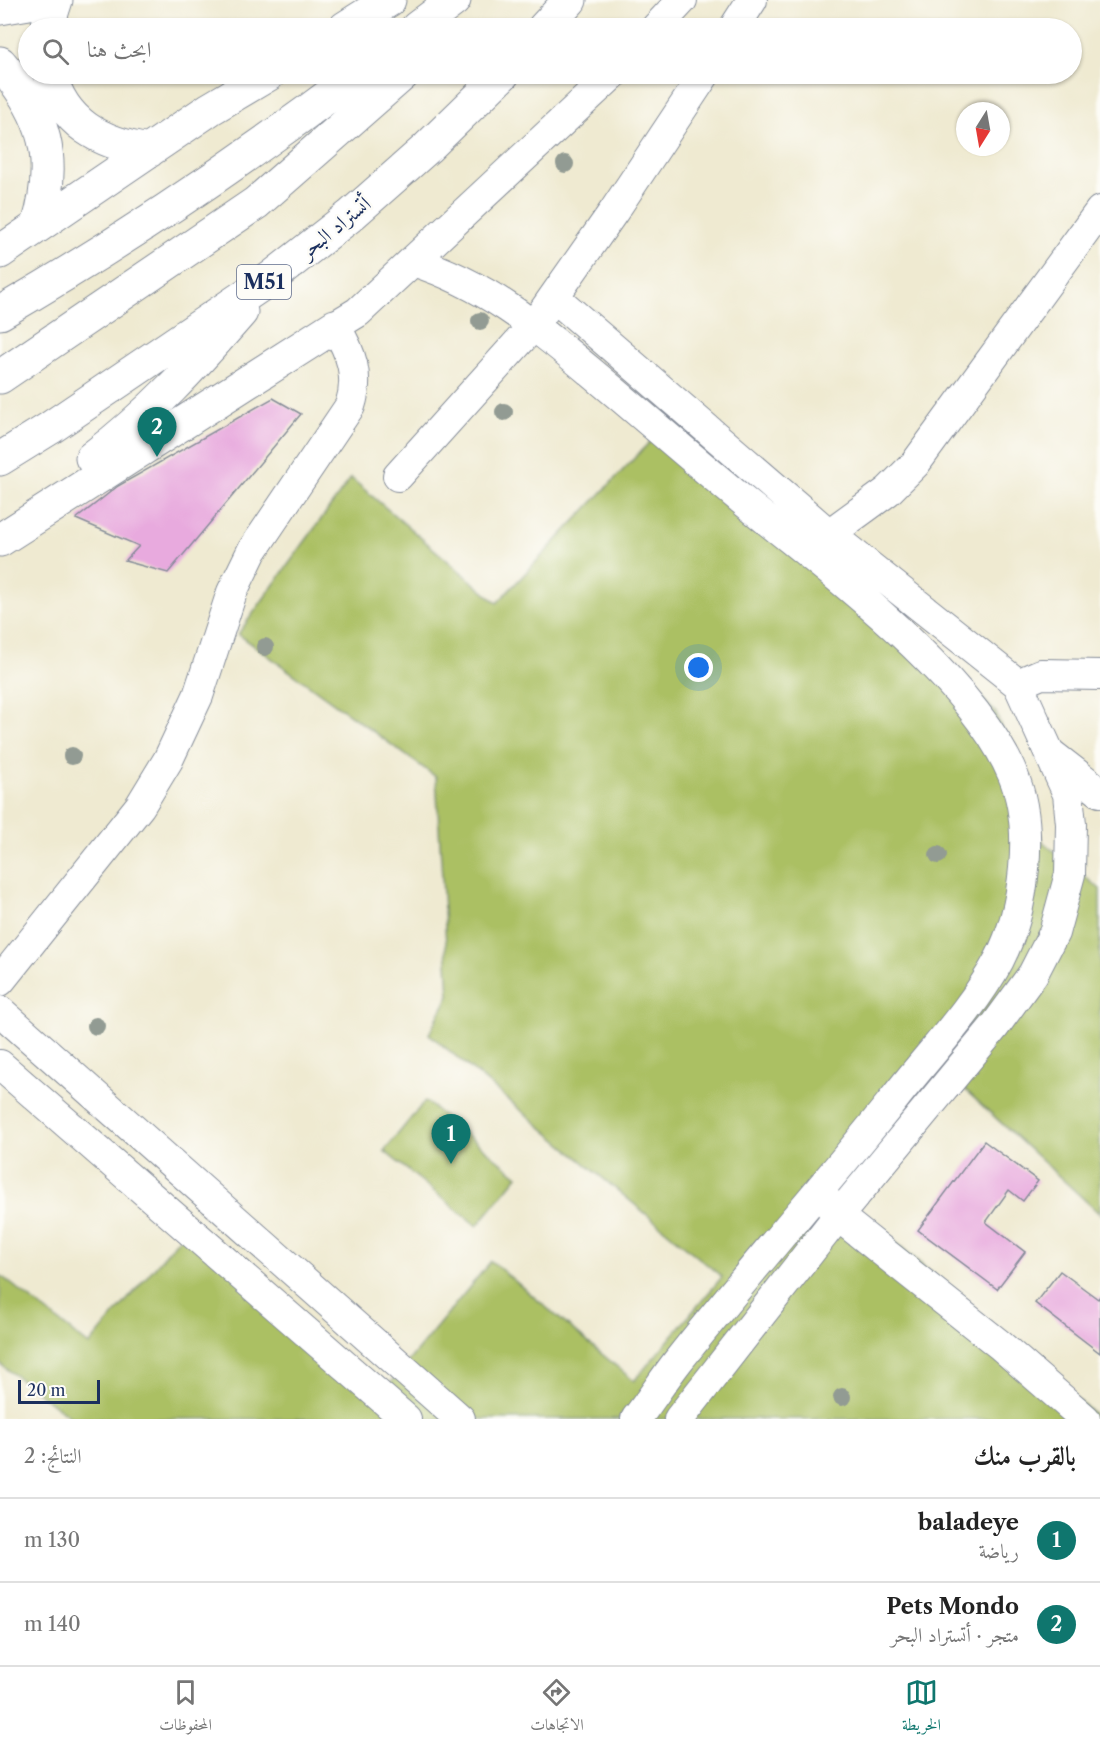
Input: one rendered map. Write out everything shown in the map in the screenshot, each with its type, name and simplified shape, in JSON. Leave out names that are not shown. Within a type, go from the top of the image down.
[{"type":"main road","points":[[0,8],[46,0]]},
{"type":"main road","points":[[50,18],[56,0]]},
{"type":"main road","points":[[361,18],[389,0]]},
{"type":"main road","points":[[430,18],[454,0]]},
{"type":"main road","points":[[462,18],[479,0]]},
{"type":"main road","points":[[553,18],[570,0]]},
{"type":"main road","points":[[0,63],[29,102],[43,132],[49,163],[47,195],[38,226]]},
{"type":"main road","points":[[52,84],[69,113],[92,133],[119,146],[149,151]]},
{"type":"main road","points":[[0,252],[210,110],[253,84]]},
{"type":"main road","points":[[0,313],[49,285],[273,139],[345,84]]},
{"type":"main road","points":[[0,377],[256,203],[392,84]]},
{"type":"main road","name":"أتستراد البحر","points":[[0,459],[50,428],[271,278],[367,201],[427,148],[493,84]]},
{"type":"main road","points":[[0,528],[142,418],[179,383],[271,278]]},
{"type":"main road","points":[[0,540],[335,326]]},
{"type":"street","points":[[665,18],[682,0]]},
{"type":"street","points":[[741,18],[752,0]]},
{"type":"street","points":[[0,981],[141,806],[168,760],[198,696],[232,592],[252,551],[350,406],[354,395],[355,370],[346,344],[335,326],[358,312],[602,84]]},
{"type":"street","points":[[398,476],[534,325],[698,84]]},
{"type":"street","points":[[821,545],[888,491],[915,464],[1100,211]]},
{"type":"street","points":[[413,261],[447,272],[512,308],[821,545],[1018,684],[1068,794],[1071,824],[1070,874],[1054,933],[1033,974],[995,1026],[837,1216],[679,1419]]},
{"type":"street","points":[[554,297],[821,545],[964,699],[992,736],[1014,776],[1023,813],[1024,853],[1021,891],[1013,926],[999,960],[972,1000],[676,1364],[639,1418]]},
{"type":"street","points":[[1018,684],[1041,674],[1100,675]]},
{"type":"street","points":[[1051,754],[1100,792]]},
{"type":"street","points":[[0,1011],[460,1419]]},
{"type":"street","points":[[0,1065],[406,1419]]},
{"type":"street","points":[[818,1191],[837,1216],[1000,1345],[1085,1419]]},
{"type":"green space","points":[[661,430],[912,624],[996,713],[1043,842],[1100,889],[1100,1214],[935,1062],[847,1200],[1100,1419],[73,1419],[0,1364],[0,1275],[89,1345],[188,1228],[383,1392],[491,1261],[634,1381],[722,1277],[429,1034],[449,995],[436,777],[238,634],[351,478],[497,603]]},
{"type":"green space","points":[[425,1101],[518,1176],[477,1226],[384,1151]]},
{"type":"building","points":[[273,398],[301,414],[168,573],[125,561],[139,546],[76,519],[118,486]]},
{"type":"building","points":[[984,1141],[1038,1181],[1023,1201],[1009,1190],[986,1222],[1025,1252],[997,1289],[918,1230]]},
{"type":"building","points":[[1060,1271],[1098,1299],[1100,1296],[1100,1353],[1035,1303]]},
{"type":"place","name":"Pets Mondo","points":[[157,457]]},
{"type":"place","name":"baladeye","points":[[451,1164]]}]
